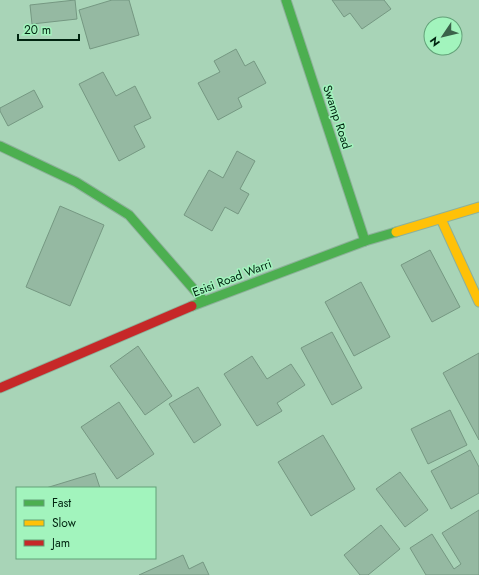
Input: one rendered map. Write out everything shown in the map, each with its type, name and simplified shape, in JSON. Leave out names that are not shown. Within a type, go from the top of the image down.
[{"type":"street","name":"Swamp Road","points":[[286,0],[365,241]]},
{"type":"street","points":[[0,146],[76,182],[129,215],[204,301]]},
{"type":"street","name":"Esisi Road Warri","points":[[0,388],[204,301],[365,241],[479,207]]},
{"type":"street","points":[[441,219],[479,302]]},
{"type":"building","points":[[75,0],[77,19],[32,24],[30,5]]},
{"type":"building","points":[[112,0],[129,0],[139,35],[90,49],[79,10]]},
{"type":"building","points":[[332,0],[384,0],[391,9],[362,29],[350,13],[344,17]]},
{"type":"building","points":[[236,49],[245,66],[254,61],[266,83],[238,98],[242,107],[218,120],[198,83],[220,72],[214,61]]},
{"type":"building","points":[[103,72],[116,96],[135,86],[151,118],[134,126],[145,147],[119,161],[79,84]]},
{"type":"building","points":[[34,90],[43,107],[8,126],[0,111],[0,108]]},
{"type":"building","points":[[237,151],[255,161],[240,189],[249,194],[238,214],[225,207],[212,231],[184,215],[209,170],[223,178]]},
{"type":"building","points":[[60,206],[104,225],[70,306],[26,287]]},
{"type":"building","points":[[430,250],[460,307],[432,322],[401,265]]},
{"type":"building","points":[[361,282],[390,337],[354,356],[325,302]]},
{"type":"building","points":[[332,332],[362,388],[332,405],[301,348]]},
{"type":"building","points":[[138,346],[172,396],[145,415],[110,366]]},
{"type":"building","points":[[479,353],[479,440],[443,373]]},
{"type":"building","points":[[252,356],[267,379],[291,364],[305,385],[277,403],[282,411],[257,426],[224,374]]},
{"type":"building","points":[[198,387],[221,425],[194,443],[169,404]]},
{"type":"building","points":[[119,402],[154,454],[117,479],[81,427]]},
{"type":"building","points":[[450,410],[467,445],[428,464],[411,429]]},
{"type":"building","points":[[323,435],[355,489],[311,516],[278,462]]},
{"type":"building","points":[[470,450],[479,467],[479,493],[451,509],[431,471]]},
{"type":"building","points":[[400,472],[428,510],[405,527],[376,489]]},
{"type":"building","points":[[95,473],[100,487],[49,487]]},
{"type":"building","points":[[479,510],[479,575],[426,575],[410,548],[432,534],[454,569],[461,564],[442,533]]},
{"type":"building","points":[[381,525],[400,549],[368,575],[360,575],[344,555]]},
{"type":"building","points":[[183,555],[189,569],[203,562],[209,575],[139,575]]},
{"type":"traffic: fast","points":[[286,0],[365,241]]},
{"type":"traffic: fast","points":[[0,146],[76,182],[129,215],[204,301]]},
{"type":"traffic: fast","points":[[192,306],[365,241],[396,232]]},
{"type":"traffic: slow","points":[[396,232],[479,207]]},
{"type":"traffic: slow","points":[[441,219],[479,302]]},
{"type":"traffic: jam","points":[[0,388],[192,306]]}]
